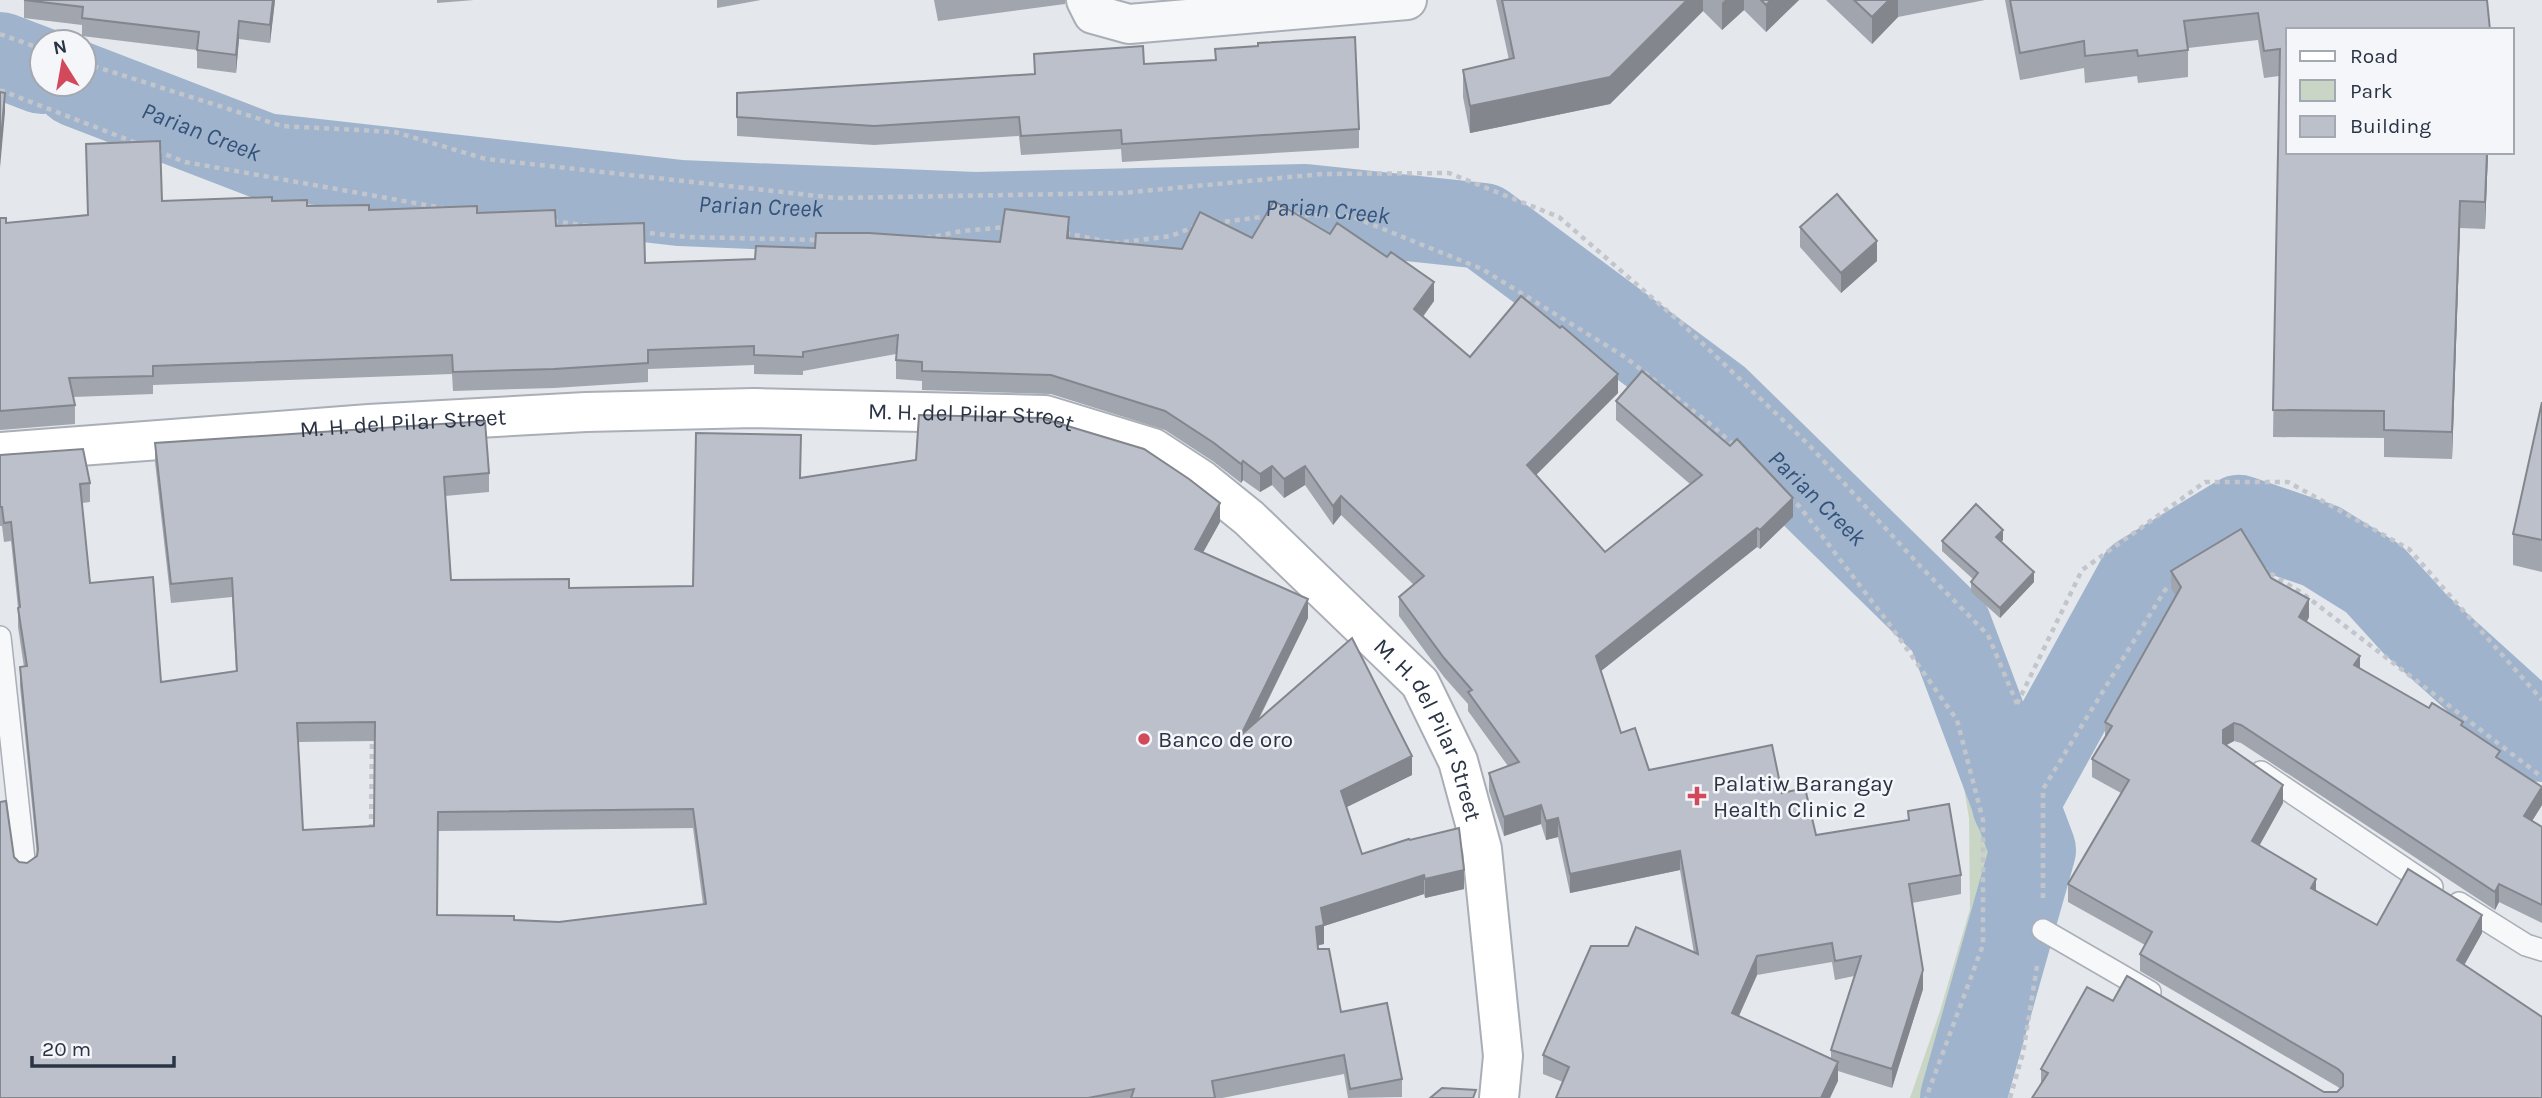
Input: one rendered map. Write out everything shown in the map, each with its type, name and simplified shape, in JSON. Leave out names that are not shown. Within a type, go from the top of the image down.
[{"type":"street","points":[[1086,0],[1093,14],[1129,24],[1407,0]]},
{"type":"street","name":"M. H. del Pilar Street","points":[[0,452],[369,424],[586,412],[754,408],[1045,415],[1153,448],[1202,480],[1249,518],[1420,683],[1458,761],[1482,849],[1503,1056],[1499,1098]]},
{"type":"lane","points":[[0,637],[25,869]]},
{"type":"lane","points":[[2245,761],[2434,888],[2526,946],[2542,950]]},
{"type":"lane","points":[[2043,930],[2163,1000]]},
{"type":"path","points":[[0,34],[28,44]]},
{"type":"path","points":[[98,67],[282,126],[395,132],[486,159],[836,198],[1122,192],[1322,174],[1449,173],[1559,217],[1679,322],[1810,445],[1921,567],[1988,635],[2017,704],[2082,570],[2205,482],[2288,482],[2409,549],[2542,699]]},
{"type":"path","points":[[0,90],[185,162],[448,209]]},
{"type":"path","points":[[1052,231],[1115,243],[1171,236],[1203,224],[1274,215]]},
{"type":"path","points":[[1287,215],[1351,216],[1482,269],[1625,358],[1714,427],[1742,453]]},
{"type":"path","points":[[541,220],[594,226]]},
{"type":"path","points":[[922,239],[999,226],[1012,227]]},
{"type":"path","points":[[634,231],[687,237],[825,240]]},
{"type":"path","points":[[1781,489],[1800,507],[1873,603],[1956,720],[1983,820],[1983,944],[1926,1098]]},
{"type":"path","points":[[2257,565],[2302,593],[2542,777]]},
{"type":"path","points":[[2010,1098],[2023,1053],[2043,930],[2043,789],[2165,590],[2177,583]]},
{"type":"path","points":[[372,729],[372,839]]},
{"type":"green space","points":[[1981,753],[1999,812],[2003,937],[1948,1098],[1910,1098],[1940,1011],[1970,909],[1969,818],[1959,758]]},
{"type":"building","points":[[24,0],[273,0],[270,25],[239,21],[236,55],[197,50],[199,32],[82,18],[83,7]]},
{"type":"building","points":[[1502,0],[1687,0],[1610,77],[1470,106],[1463,70],[1514,58]]},
{"type":"building","points":[[1854,0],[1889,0],[1872,17]]},
{"type":"building","points":[[2010,0],[2487,0],[2490,28],[2286,28],[2286,154],[2487,154],[2485,202],[2460,201],[2452,432],[2384,430],[2384,411],[2273,410],[2280,49],[2264,51],[2258,13],[2184,21],[2188,50],[2138,56],[2137,50],[2085,56],[2084,41],[2020,53]]},
{"type":"building","points":[[1355,37],[1359,129],[1122,144],[1121,130],[1021,136],[1019,117],[874,126],[737,117],[737,93],[1035,74],[1034,54],[1143,46],[1144,64],[1216,60],[1215,49],[1258,46],[1258,43]]},
{"type":"building","points":[[0,92],[5,93],[0,150]]},
{"type":"building","points":[[160,141],[162,201],[272,197],[272,201],[307,200],[307,206],[369,205],[369,210],[477,206],[477,213],[555,210],[556,226],[644,223],[645,263],[755,259],[756,246],[815,248],[816,233],[869,233],[1000,242],[1005,209],[1069,217],[1067,238],[1182,249],[1200,212],[1252,238],[1274,201],[1330,234],[1337,223],[1387,257],[1391,252],[1434,282],[1414,309],[1470,357],[1521,296],[1560,328],[1562,326],[1618,374],[1527,465],[1605,552],[1702,475],[1616,401],[1642,371],[1730,446],[1737,439],[1793,498],[1760,530],[1757,528],[1596,656],[1621,733],[1635,728],[1649,770],[1772,745],[1782,793],[1805,788],[1816,835],[1909,820],[1908,811],[1949,804],[1961,875],[1909,884],[1923,970],[1892,1069],[1831,1050],[1861,956],[1835,961],[1832,943],[1757,956],[1732,1013],[1838,1062],[1821,1098],[1556,1098],[1569,1067],[1543,1055],[1591,946],[1628,946],[1636,927],[1698,954],[1680,851],[1570,874],[1558,818],[1546,821],[1541,805],[1504,817],[1489,773],[1519,762],[1468,692],[1472,690],[1444,658],[1399,597],[1424,576],[1341,496],[1333,506],[1305,466],[1284,479],[1272,466],[1260,474],[1243,461],[1241,464],[1165,411],[1051,375],[922,371],[922,362],[896,360],[898,335],[803,352],[803,357],[754,355],[754,346],[648,350],[648,363],[554,369],[453,372],[452,355],[153,366],[153,376],[69,378],[75,405],[0,411],[0,218],[6,218],[6,223],[88,215],[86,144]]},
{"type":"building","points":[[1837,194],[1877,241],[1841,273],[1800,227]]},
{"type":"building","points":[[2542,402],[2542,540],[2513,534]]},
{"type":"building","points":[[919,415],[1041,418],[1144,449],[1220,503],[1195,549],[1308,599],[1241,735],[1352,638],[1412,756],[1341,791],[1362,854],[1409,839],[1459,828],[1464,870],[1425,879],[1424,875],[1321,908],[1324,925],[1316,927],[1318,949],[1329,949],[1341,1012],[1387,1003],[1402,1079],[1350,1089],[1344,1055],[1212,1081],[1215,1098],[1131,1098],[1134,1089],[1088,1098],[0,1098],[0,802],[6,801],[14,857],[19,862],[27,863],[37,856],[38,849],[20,667],[27,666],[18,608],[11,522],[4,523],[0,507],[0,455],[83,449],[90,483],[80,484],[90,583],[153,577],[161,682],[237,671],[232,578],[171,584],[155,443],[485,421],[489,473],[444,477],[451,580],[569,579],[569,588],[693,586],[696,433],[801,435],[800,478],[916,460]],"holes":[[[375,722],[374,826],[303,830],[297,723]],[[693,809],[706,904],[559,922],[514,920],[514,916],[437,915],[438,812]]]},
{"type":"building","points":[[1976,504],[2003,530],[1996,537],[2034,572],[2000,608],[1971,582],[1978,573],[1942,541]]},
{"type":"building","points":[[2241,529],[2271,578],[2309,599],[2299,617],[2360,656],[2354,665],[2429,708],[2432,703],[2463,722],[2461,725],[2500,751],[2496,757],[2542,787],[2524,816],[2542,827],[2542,905],[2499,884],[2495,892],[2241,725],[2234,723],[2223,730],[2223,743],[2283,785],[2252,841],[2316,879],[2311,888],[2377,925],[2408,869],[2482,915],[2457,960],[2542,1017],[2542,1098],[2032,1098],[2048,1073],[2041,1069],[2087,987],[2113,1001],[2127,976],[2324,1092],[2337,1092],[2343,1086],[2343,1074],[2338,1069],[2140,954],[2152,932],[2068,884],[2129,780],[2092,759],[2112,726],[2105,722],[2181,587],[2171,571]]},
{"type":"building","points":[[1442,1088],[1476,1090],[1473,1098],[1430,1098]]},
{"type":"waterway","name":"Parian Creek","points":[[0,55],[28,66]]},
{"type":"waterway","name":"Parian Creek","points":[[98,92],[264,156],[680,203],[975,215],[1305,207],[1483,226],[1717,400],[1949,627],[2033,850],[1963,1098]]},
{"type":"waterway","points":[[2015,805],[2140,578],[2239,518],[2321,546],[2374,579],[2415,624],[2542,739]]},
{"type":"place","name":"Banco de oro","points":[[1144,739]]},
{"type":"place","name":"Palatiw Barangay Health Clinic 2","points":[[1697,796]]}]
